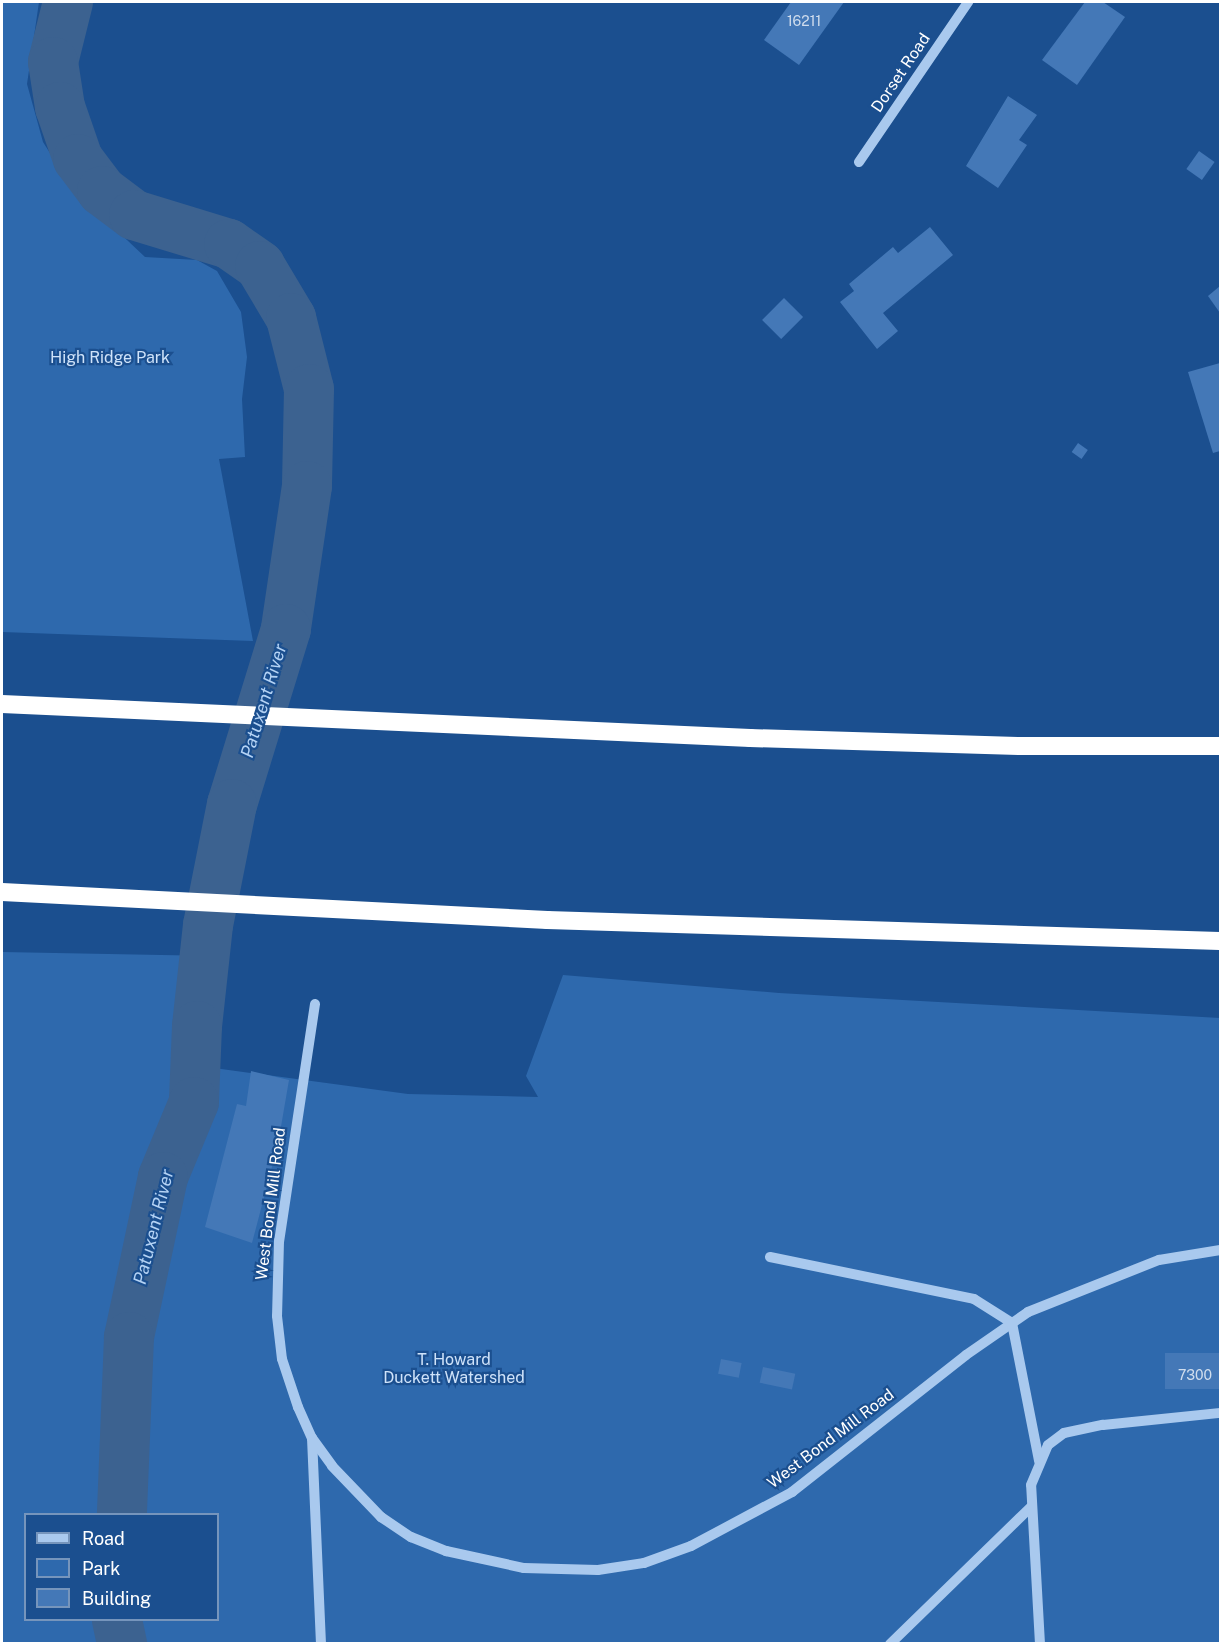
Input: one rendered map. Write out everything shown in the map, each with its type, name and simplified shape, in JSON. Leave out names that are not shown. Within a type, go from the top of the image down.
[{"type":"highway","points":[[2,704],[568,731],[1023,746],[1221,746]]},
{"type":"highway","points":[[2,892],[547,920],[1221,941]]},
{"type":"street","name":"Dorset Road","points":[[859,162],[968,2]]},
{"type":"street","name":"West Bond Mill Road","points":[[315,1004],[276,1277],[282,1359],[312,1438],[358,1496],[381,1517],[411,1537],[446,1551],[524,1568],[598,1569],[644,1563],[691,1546],[792,1492],[1012,1323],[1088,1286],[1159,1260],[1221,1250]]},
{"type":"street","points":[[770,1257],[974,1299],[1012,1323],[1038,1461]]},
{"type":"street","points":[[1040,1644],[1031,1485],[1038,1461],[1047,1445],[1064,1433],[1102,1425],[1221,1413]]},
{"type":"street","points":[[312,1438],[321,1644]]},
{"type":"street","points":[[890,1644],[1032,1506]]},
{"type":"green space","name":"High Ridge Park","points":[[2,2],[39,2],[27,84],[43,142],[72,188],[145,257],[197,260],[217,271],[241,312],[247,357],[242,399],[245,457],[219,459],[253,641],[2,632]]},
{"type":"green space","name":"T. Howard Duckett Watershed","points":[[2,952],[215,956],[214,1068],[408,1094],[538,1097],[526,1076],[563,975],[779,993],[1220,1018],[1220,1643],[2,1643]]},
{"type":"building","points":[[791,2],[844,2],[799,65],[764,40]]},
{"type":"building","points":[[1085,2],[1103,2],[1125,17],[1077,85],[1042,60]]},
{"type":"building","points":[[1008,96],[1037,115],[1019,140],[1027,145],[998,188],[966,166]]},
{"type":"building","points":[[1199,151],[1215,162],[1202,180],[1186,169]]},
{"type":"building","points":[[930,227],[953,255],[883,313],[898,331],[877,349],[840,302],[854,291],[849,284],[893,247],[898,253]]},
{"type":"building","points":[[1220,286],[1220,313],[1208,296]]},
{"type":"building","points":[[784,298],[803,317],[781,339],[762,320]]},
{"type":"building","points":[[1220,363],[1220,451],[1213,453],[1188,372]]},
{"type":"building","points":[[1078,443],[1088,450],[1082,459],[1072,452]]},
{"type":"building","points":[[251,1071],[289,1080],[278,1144],[252,1243],[205,1227],[237,1104],[246,1106]]},
{"type":"building","points":[[1165,1353],[1220,1353],[1220,1389],[1165,1389]]},
{"type":"building","points":[[721,1359],[742,1363],[739,1378],[718,1374]]},
{"type":"building","points":[[763,1367],[795,1374],[792,1390],[760,1383]]},
{"type":"waterway","name":"Patuxent River","points":[[68,2],[53,62],[60,107],[78,159],[102,191],[134,215],[229,244],[260,266],[291,318],[309,389],[307,486],[286,629],[232,804],[208,925],[197,1026],[194,1102],[163,1177],[129,1337],[122,1513]]},
{"type":"waterway","name":"Patuxent River","points":[[117,1621],[122,1644]]}]
